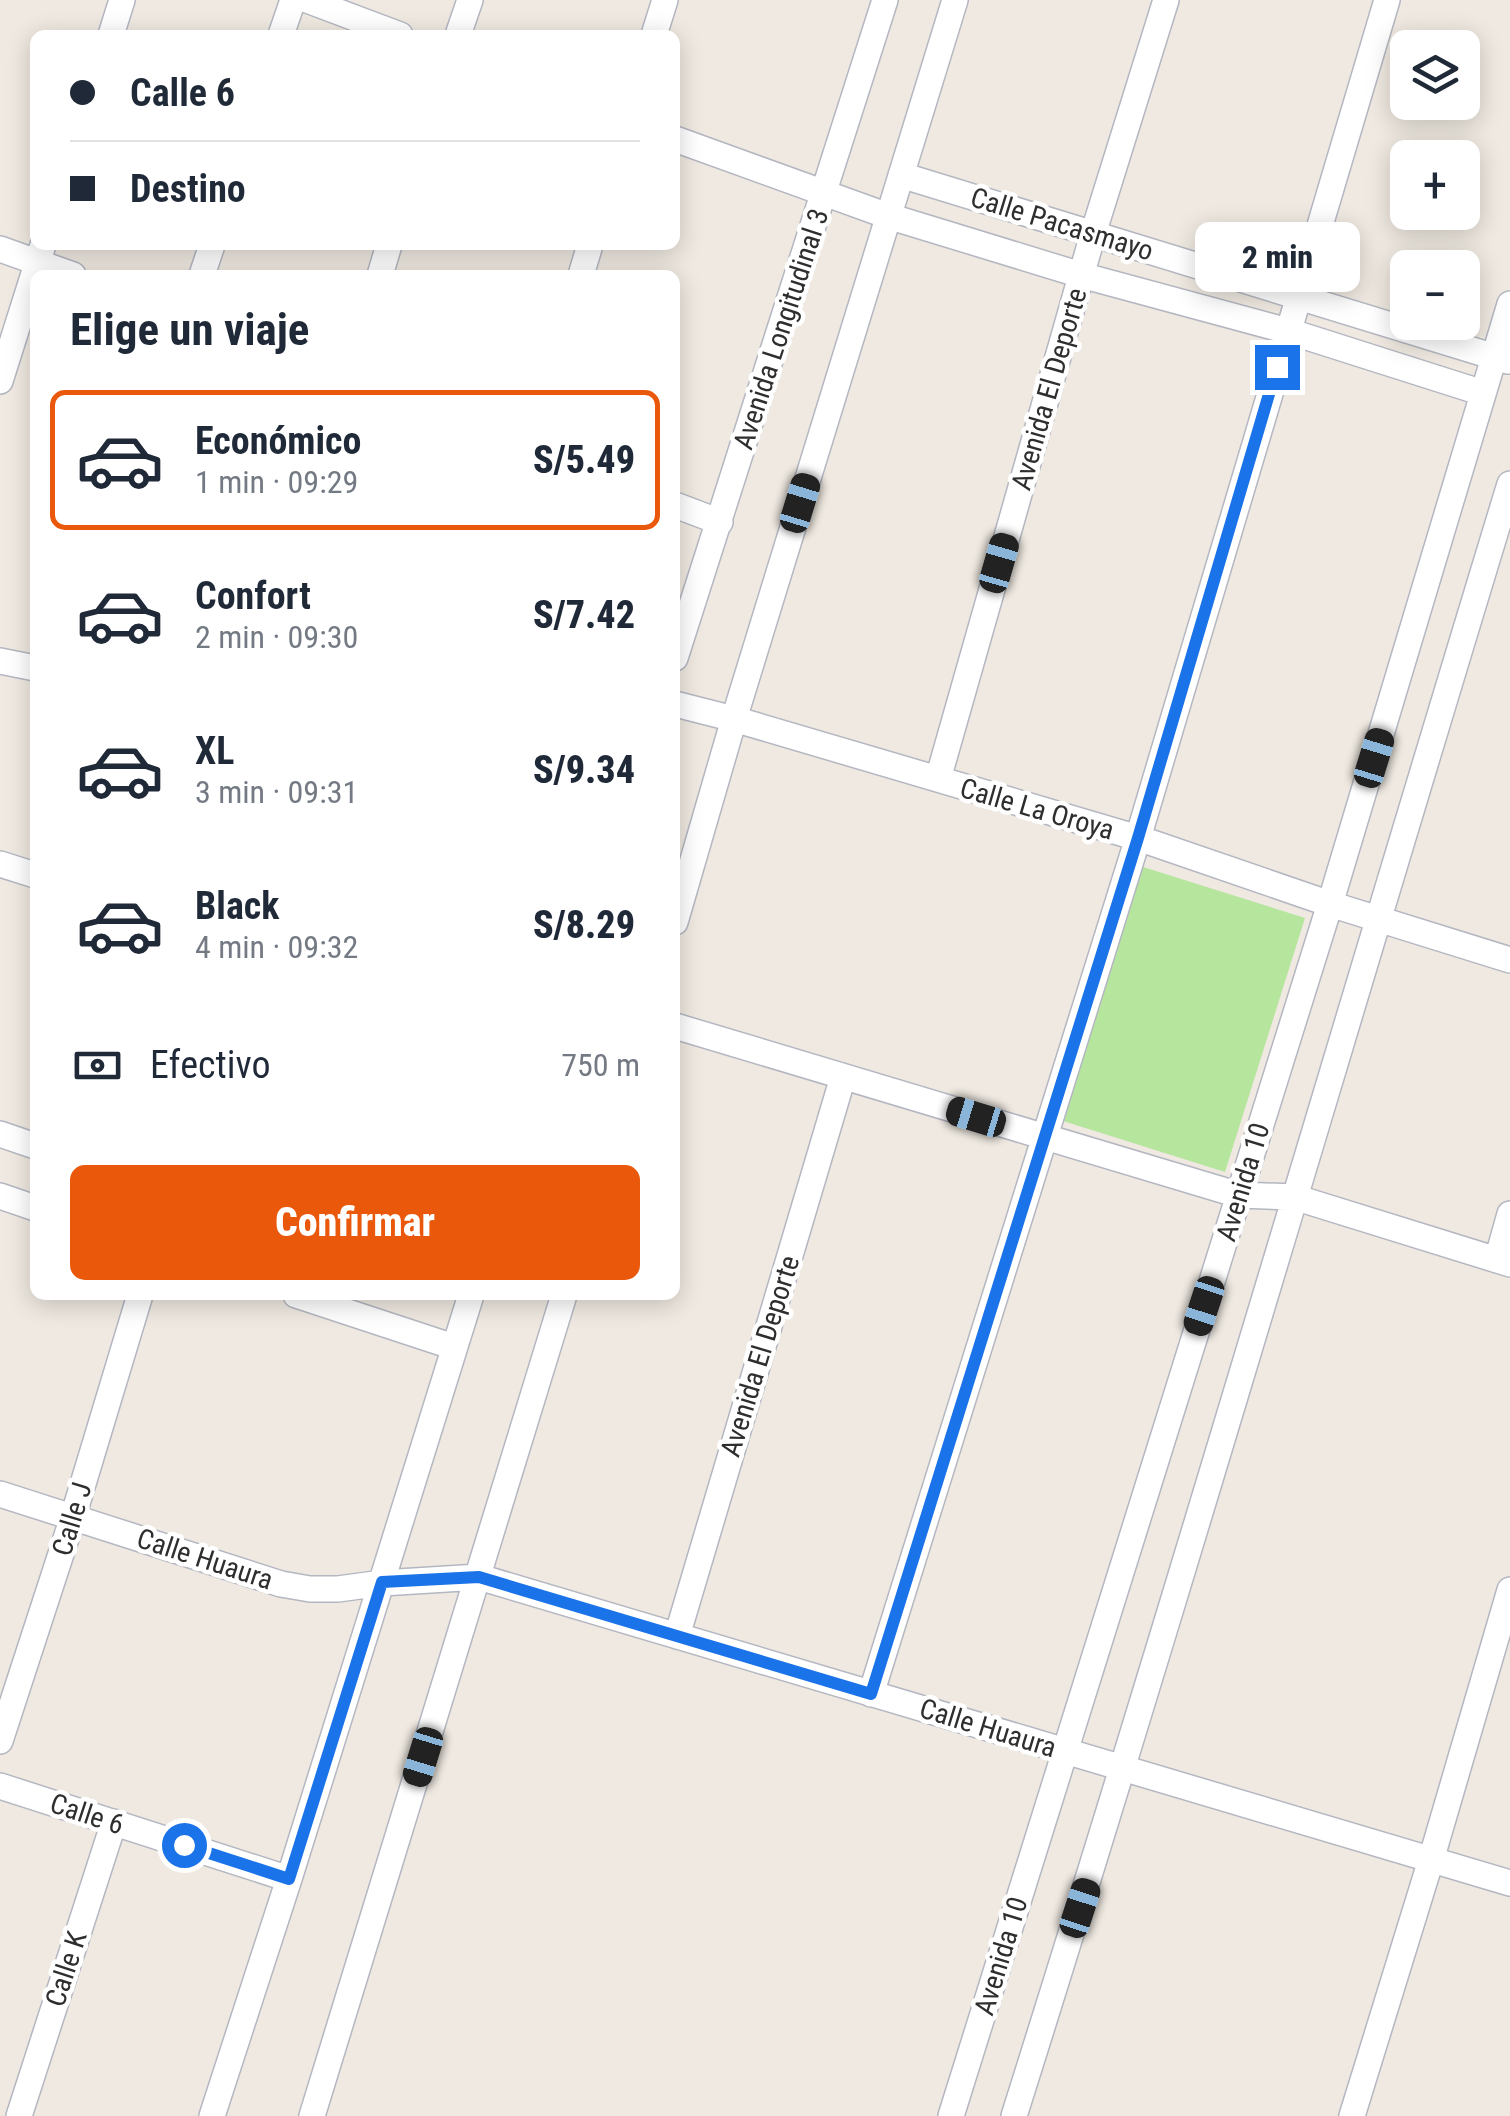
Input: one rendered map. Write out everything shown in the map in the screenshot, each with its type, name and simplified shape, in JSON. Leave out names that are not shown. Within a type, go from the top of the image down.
[{"type":"street","points":[[113,30],[122,0]]},
{"type":"street","points":[[283,30],[293,0]]},
{"type":"street","points":[[306,0],[387,30]]},
{"type":"street","points":[[460,30],[470,0]]},
{"type":"street","points":[[656,30],[665,0]]},
{"type":"street","name":"Avenida Longitudinal 3","points":[[680,643],[884,0]]},
{"type":"street","points":[[680,905],[955,0]]},
{"type":"street","name":"Avenida El Deporte","points":[[938,779],[1093,234],[1166,0]]},
{"type":"street","points":[[871,1694],[1138,838],[1387,0]]},
{"type":"street","points":[[680,141],[888,216],[1081,275],[1288,331],[1483,393]]},
{"type":"street","name":"Calle Pacasmayo","points":[[901,175],[1502,359]]},
{"type":"street","points":[[0,249],[41,253],[66,270]]},
{"type":"street","points":[[0,380],[30,287]]},
{"type":"street","name":"Avenida 10","points":[[951,2116],[1330,904],[1483,393],[1502,359],[1510,304]]},
{"type":"street","name":"Avenida 10","points":[[1014,2116],[1124,1769],[1510,484]]},
{"type":"street","points":[[680,507],[720,522]]},
{"type":"street","points":[[0,661],[30,667]]},
{"type":"street","name":"Calle La Oroya","points":[[680,705],[1138,838],[1510,960]]},
{"type":"street","points":[[0,864],[30,873]]},
{"type":"street","points":[[680,1027],[1239,1196],[1294,1197],[1504,1262],[1510,1214]]},
{"type":"street","name":"Avenida El Deporte","points":[[677,1636],[843,1076]]},
{"type":"street","points":[[0,1134],[30,1144]]},
{"type":"street","points":[[0,1196],[30,1206]]},
{"type":"street","name":"Calle J","points":[[0,1741],[138,1300]]},
{"type":"street","points":[[311,1300],[454,1347]]},
{"type":"street","points":[[212,2116],[469,1300]]},
{"type":"street","points":[[312,2116],[562,1300]]},
{"type":"street","name":"Calle Huaura","points":[[0,1494],[281,1584],[338,1589],[382,1582],[479,1577],[1510,1883]]},
{"type":"street","points":[[1352,2116],[1510,1590]]},
{"type":"street","name":"Calle 6","points":[[0,1786],[289,1879]]},
{"type":"street","name":"Calle K","points":[[19,2116],[114,1822]]},
{"type":"green space","points":[[1143,867],[1305,918],[1225,1172],[1063,1121]]},
{"type":"route","points":[[184,1845],[289,1879],[382,1582],[479,1577],[871,1694],[1138,838],[1277,367]]}]
